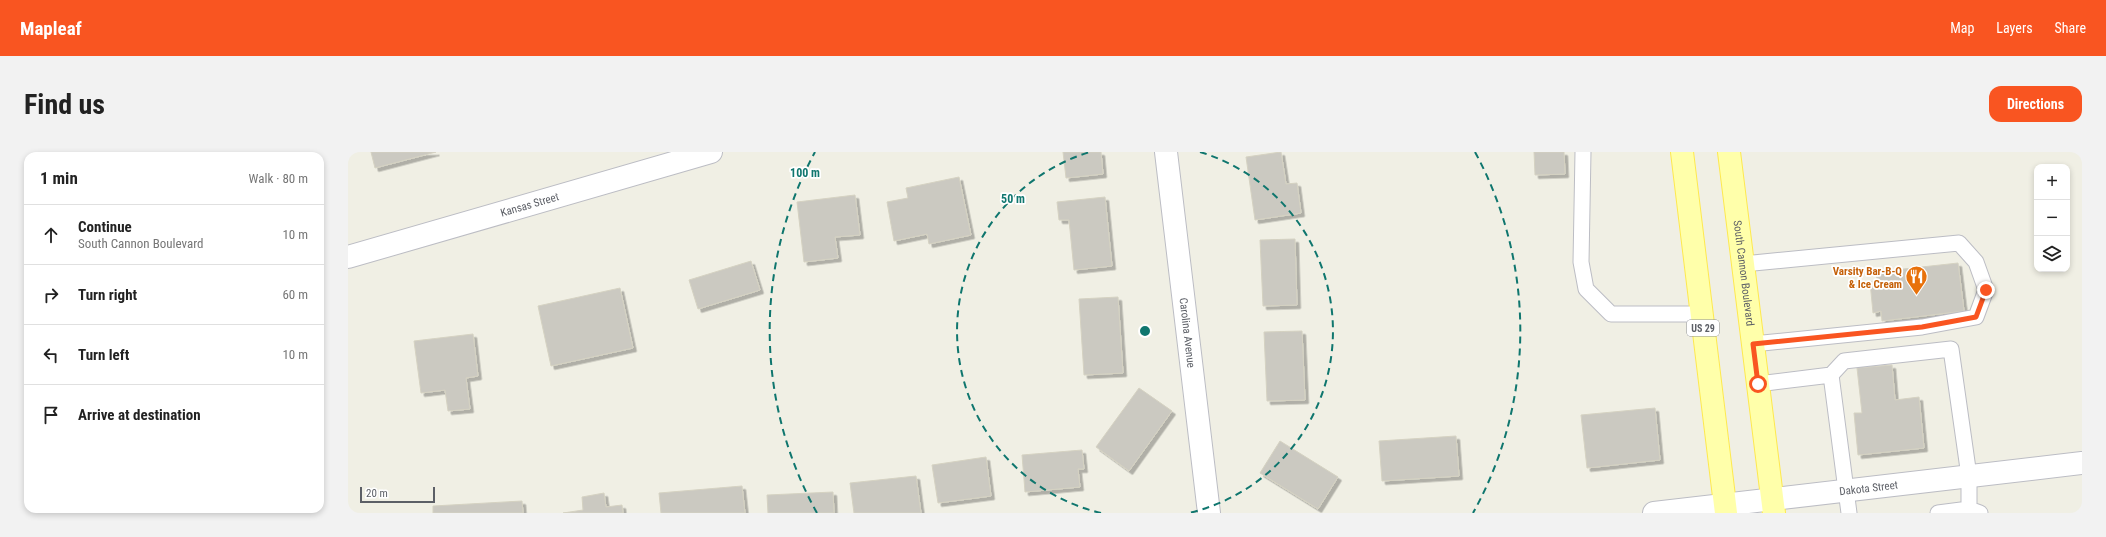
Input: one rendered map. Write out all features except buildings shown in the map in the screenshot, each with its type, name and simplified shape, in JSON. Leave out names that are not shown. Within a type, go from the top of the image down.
[{"type":"main road","name":"US 29","points":[[1682,152],[1725,508]]},
{"type":"main road","name":"South Cannon Boulevard","points":[[1729,152],[1773,506]]},
{"type":"street","name":"Kansas Street","points":[[348,257],[710,152]]},
{"type":"street","name":"Carolina Avenue","points":[[1166,152],[1209,513]]},
{"type":"street","name":"Dakota Street","points":[[1654,513],[1773,506],[1846,490],[2082,463]]},
{"type":"lane","points":[[1583,152],[1581,262],[1586,289],[1611,314],[1702,314]]},
{"type":"lane","points":[[1743,264],[1959,243],[1976,262],[1986,290],[1976,317],[1922,327],[1753,344]]},
{"type":"lane","points":[[1758,384],[1831,375],[1844,361],[1951,349],[1974,511],[1938,513]]},
{"type":"lane","points":[[1831,375],[1849,513]]},
{"type":"place","name":"Varsity Bar-B-Q & Ice Cream","points":[[1917,296]]},
{"type":"route","points":[[1758,384],[1753,344],[1922,327],[1976,317],[1986,290]]}]
